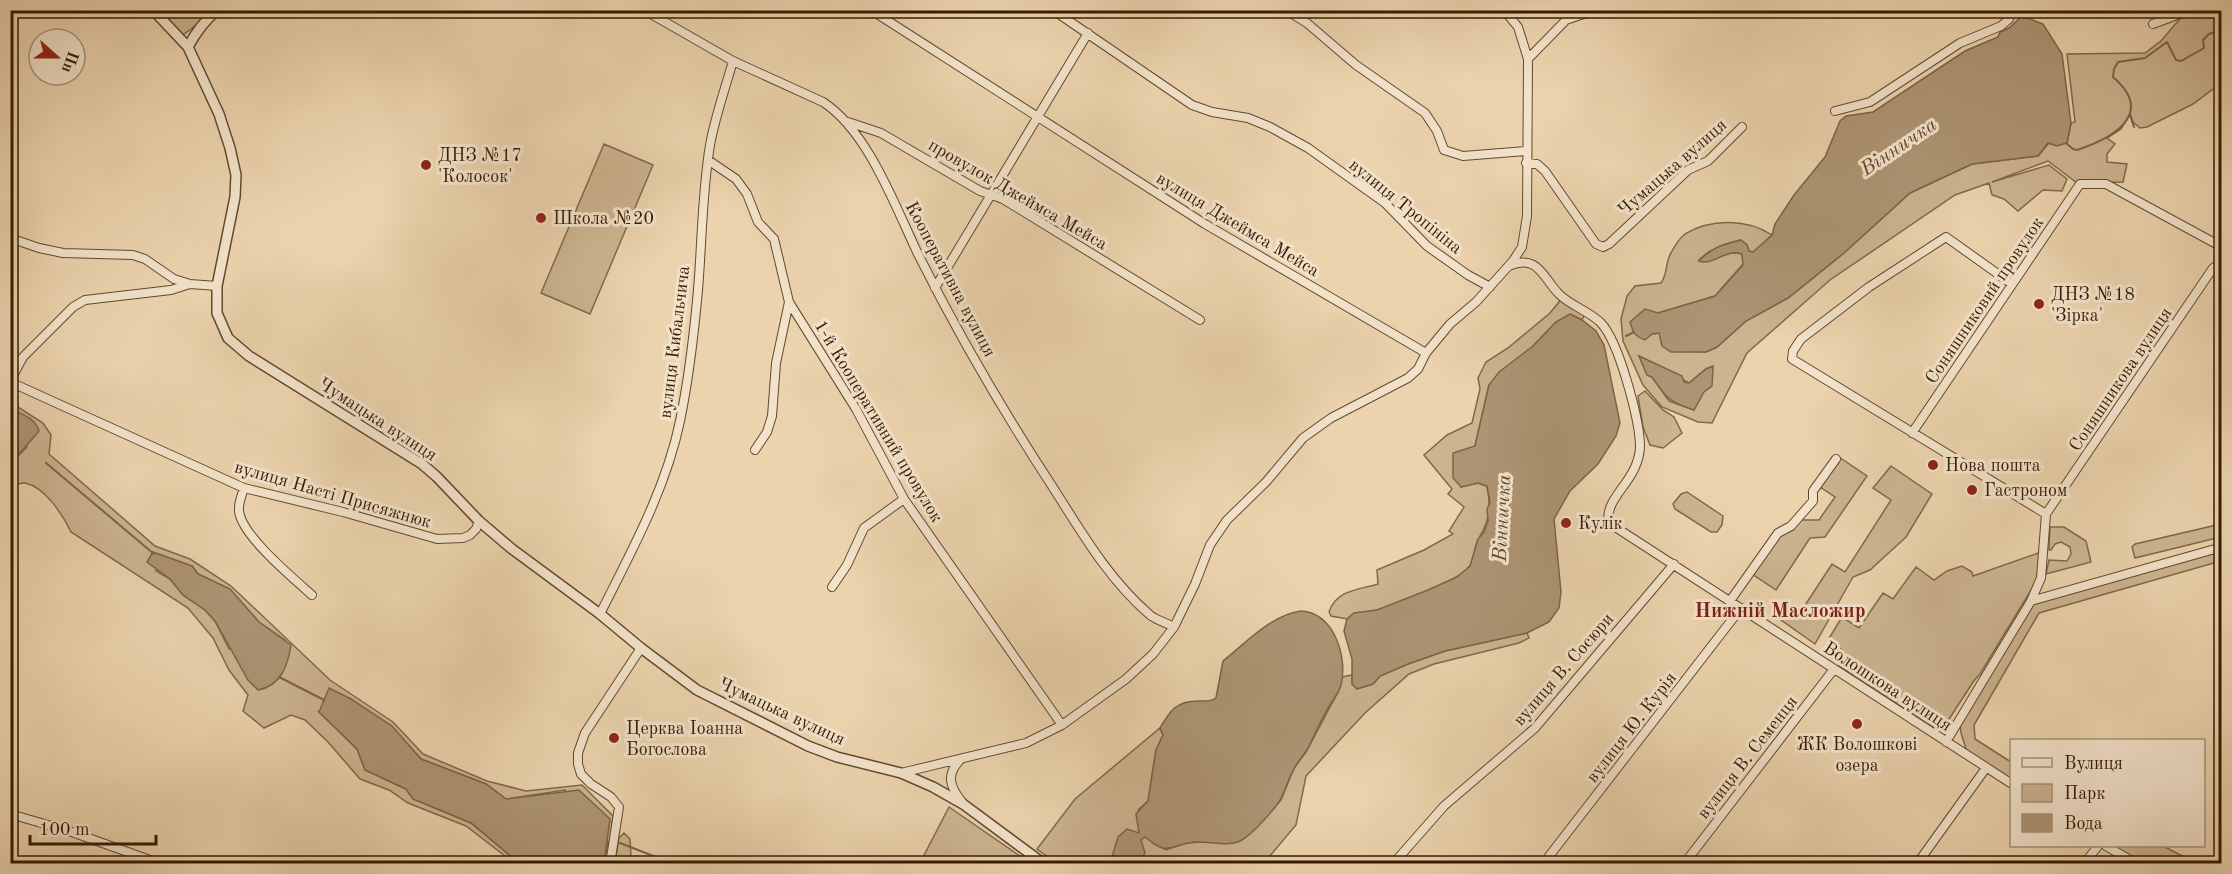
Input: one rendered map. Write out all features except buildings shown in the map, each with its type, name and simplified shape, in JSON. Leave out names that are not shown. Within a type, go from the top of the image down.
[{"type":"street","name":"Чумацька вулиця","points":[[153,10],[188,47],[219,114],[230,148],[236,175],[235,197],[217,286],[217,313],[228,338],[249,356],[422,464],[479,521],[512,549],[697,690],[808,746],[837,757],[901,772],[1026,743],[1062,725],[1126,678],[1153,654],[1174,627],[1195,584],[1210,545],[1227,520],[1266,482],[1303,438],[1331,418],[1408,378],[1418,369],[1426,354],[1450,324],[1476,302],[1513,261],[1522,247],[1527,216],[1528,59],[1518,27],[1504,10]]},
{"type":"street","points":[[188,47],[195,32],[217,10]]},
{"type":"street","name":"Кооперативна вулиця","points":[[644,10],[733,61],[823,102],[848,122],[875,165],[935,288],[1009,419],[1101,563],[1151,616],[1174,627]]},
{"type":"street","name":"вулиця Джеймса Мейса","points":[[871,10],[1205,224],[1426,354]]},
{"type":"street","name":"вулиця Тропініна","points":[[1053,10],[1192,105],[1212,112],[1248,118],[1308,148],[1385,203],[1427,246],[1468,275],[1490,287]]},
{"type":"street","points":[[1286,10],[1306,23],[1356,65],[1425,113],[1437,131],[1444,150],[1463,156],[1526,151]]},
{"type":"street","points":[[1528,59],[1566,20],[1595,10]]},
{"type":"street","points":[[1835,111],[1870,102],[1960,43],[2001,26],[2009,19],[2013,10]]},
{"type":"street","points":[[2153,24],[2190,10]]},
{"type":"street","points":[[935,288],[1088,33]]},
{"type":"street","name":"вулиця Кибальчича","points":[[600,614],[646,523],[665,473],[680,423],[689,371],[710,143],[733,61]]},
{"type":"street","name":"провулок Джеймса Мейса","points":[[848,122],[892,139],[980,192],[1003,199],[1200,320]]},
{"type":"street","name":"Чумацька вулиця","points":[[1526,163],[1537,164],[1545,171],[1596,244],[1603,247],[1609,244],[1688,170],[1708,161],[1742,127]]},
{"type":"street","name":"1-й Кооперативний провулок","points":[[708,160],[736,179],[747,194],[758,222],[774,239],[789,302],[856,410],[904,499],[1062,725]]},
{"type":"street","name":"Соняшниковий провулок","points":[[1912,433],[2080,184],[2106,184],[2222,247]]},
{"type":"street","points":[[2012,284],[1946,237],[1869,287],[1801,339],[1793,351],[1792,359],[2046,514]]},
{"type":"street","points":[[10,238],[63,253],[133,255],[145,259],[174,279],[190,284],[217,286]]},
{"type":"street","name":"Волошкова вулиця","points":[[1505,268],[1526,262],[1536,266],[1560,295],[1602,324],[1620,358],[1640,443],[1639,459],[1629,480],[1609,506],[1607,514],[1609,523],[2010,783]]},
{"type":"street","name":"Соняшникова вулиця","points":[[1946,742],[2031,601],[2041,578],[2046,514],[2213,268],[2222,263]]},
{"type":"street","points":[[10,381],[23,357],[73,307],[85,300],[171,290],[190,284]]},
{"type":"street","points":[[755,450],[767,432],[772,416],[776,363],[789,302]]},
{"type":"street","name":"вулиця Насті Присяжнюк","points":[[10,381],[244,488],[343,512],[437,539],[470,536],[479,521]]},
{"type":"street","points":[[1730,601],[1778,533],[1791,526],[1813,501],[1813,491],[1836,459]]},
{"type":"street","points":[[244,488],[238,512],[243,523],[280,567],[312,595]]},
{"type":"street","points":[[832,587],[847,565],[864,528],[904,499]]},
{"type":"street","points":[[2031,601],[2222,547]]},
{"type":"street","name":"вулиця В. Сосюри","points":[[1393,864],[1444,806],[1535,728],[1674,564]]},
{"type":"street","name":"вулиця Ю. Курія","points":[[1542,864],[1742,608]]},
{"type":"street","points":[[610,864],[619,807],[611,797],[591,784],[581,774],[578,753],[585,732],[641,648]]},
{"type":"street","name":"вулиця В. Семенця","points":[[1684,864],[1834,669]]},
{"type":"street","points":[[962,758],[952,768],[951,779],[954,792],[963,804]]},
{"type":"street","points":[[1917,864],[1986,768]]},
{"type":"street","points":[[901,772],[963,804],[1044,864]]},
{"type":"street","points":[[10,814],[69,831],[161,864]]},
{"type":"street","points":[[2084,864],[2097,847]]},
{"type":"street","points":[[2108,847],[2137,864]]},
{"type":"green space","points":[[156,11],[212,11],[182,35]]},
{"type":"green space","points":[[2190,11],[2221,11],[2221,83],[2193,104],[2147,127],[2140,128],[2133,122],[2130,114],[2121,129],[2107,138],[2115,144],[2107,154],[2107,162],[2127,164],[2123,182],[2077,183],[2048,161],[1992,182],[2049,165],[2067,179],[2062,191],[2043,190],[2018,211],[2004,199],[1992,195],[1989,183],[1955,195],[1830,280],[1747,353],[1712,423],[1698,422],[1662,407],[1643,385],[1623,341],[1621,319],[1627,296],[1635,286],[1661,283],[1669,257],[1685,234],[1706,225],[1729,222],[1752,226],[1772,235],[1753,253],[1741,240],[1708,252],[1699,260],[1711,260],[1736,253],[1742,254],[1743,264],[1715,296],[1658,313],[1652,334],[1659,333],[1689,351],[1706,352],[1717,347],[1746,321],[1788,298],[1844,253],[1910,193],[1972,164],[2038,156],[2049,143],[2067,143],[2071,123],[2075,122],[2067,54],[2145,53],[2161,41],[2184,14]],"holes":[[[1639,356],[1689,383],[1706,369],[1694,410],[1669,401],[1652,377],[1647,375]]]},
{"type":"green space","points":[[604,144],[653,165],[590,314],[541,293]]},
{"type":"green space","points":[[1560,295],[1586,312],[1582,320],[1570,314],[1556,322],[1489,385],[1475,446],[1461,487],[1478,483],[1487,486],[1488,493],[1487,519],[1477,541],[1471,565],[1452,579],[1397,604],[1358,613],[1347,619],[1331,616],[1329,612],[1332,605],[1342,595],[1378,584],[1377,570],[1424,550],[1453,534],[1449,531],[1464,507],[1448,494],[1452,489],[1424,455],[1447,435],[1472,423],[1480,389],[1478,378],[1486,362],[1508,348],[1550,313],[1559,302]]},
{"type":"green space","points":[[1645,391],[1663,410],[1674,417],[1682,433],[1663,448],[1650,445],[1643,427],[1638,396]]},
{"type":"green space","points":[[10,402],[43,423],[51,435],[49,454],[155,546],[190,559],[231,586],[330,680],[393,722],[423,754],[487,781],[526,791],[582,785],[613,816],[607,863],[604,863],[608,841],[565,790],[506,799],[486,784],[421,759],[391,726],[319,712],[357,749],[365,770],[406,789],[413,799],[471,823],[519,863],[514,863],[466,826],[408,803],[389,790],[360,779],[328,742],[305,720],[291,715],[264,728],[243,711],[248,695],[229,670],[213,638],[188,608],[71,532],[58,510],[40,490],[25,483],[11,487],[11,463],[27,447]],"holes":[[[192,566],[198,574],[230,589],[259,622],[285,640],[229,649],[215,621],[205,610],[183,595],[170,579],[156,571]]]},
{"type":"green space","points":[[1839,457],[1867,476],[1825,537],[1810,538],[1776,590],[1752,574],[1779,535],[1793,530],[1800,520],[1819,520],[1835,497],[1820,487]]},
{"type":"green space","points":[[1891,466],[1932,494],[1906,537],[1870,570],[1853,577],[1815,644],[1781,620],[1785,613],[1796,619],[1832,564],[1845,572],[1891,500],[1873,488]]},
{"type":"green space","points":[[1687,492],[1723,516],[1722,525],[1717,532],[1711,532],[1675,509],[1673,504],[1681,494]]},
{"type":"green space","points":[[2221,524],[2221,537],[2135,558],[2132,547],[2135,544]]},
{"type":"green space","points":[[2050,527],[2064,527],[2086,541],[2091,562],[2046,574],[2049,560],[2067,561],[2071,554],[2070,547],[2061,542],[2049,550]]},
{"type":"green space","points":[[2221,548],[2221,561],[2039,613],[1974,725],[1975,739],[2010,761],[2010,783],[1967,755],[1961,720],[2031,601]]},
{"type":"green space","points":[[2041,552],[2036,582],[1980,674],[1944,727],[1935,728],[1928,724],[1839,666],[1844,658],[1843,651],[1828,640],[1842,617],[1859,628],[1883,593],[1893,599],[1916,567],[1934,580],[1947,571],[1962,566],[1972,572],[1973,576]]},
{"type":"green space","points":[[1527,633],[1529,638],[1519,643],[1434,664],[1409,674],[1365,713],[1306,776],[1296,825],[1264,863],[1206,864],[1191,861],[1180,864],[1056,863],[1037,849],[1075,799],[1160,728],[1163,735],[1156,750],[1148,801],[1138,810],[1154,844],[1166,850],[1185,843],[1231,843],[1243,839],[1281,800],[1294,768],[1306,752],[1338,692],[1342,677],[1352,675],[1352,684],[1357,689],[1373,684],[1380,676],[1445,651]]},
{"type":"green space","points":[[949,807],[1030,863],[920,863]]},
{"type":"green space","points":[[624,833],[630,839],[631,857],[634,863],[615,863],[619,838]]},
{"type":"green space","points":[[2109,847],[2165,847],[2196,863],[2137,863]]},
{"type":"water","points":[[2022,16],[2043,24],[2062,54],[2071,123],[2067,143],[2057,146],[2048,143],[2038,156],[1972,164],[1910,193],[1844,253],[1788,298],[1746,321],[1717,347],[1706,352],[1671,352],[1662,346],[1659,333],[1652,334],[1645,340],[1634,333],[1630,322],[1645,309],[1658,313],[1715,296],[1743,265],[1742,254],[1731,253],[1710,261],[1699,261],[1718,247],[1741,240],[1747,245],[1749,251],[1753,252],[1772,235],[1775,224],[1794,195],[1825,157],[1840,121],[1846,116],[1873,112],[1965,51],[1998,37],[2000,32],[2009,28]]},
{"type":"water","points":[[1570,314],[1596,331],[1604,345],[1620,423],[1616,436],[1598,464],[1570,491],[1554,519],[1561,592],[1559,608],[1549,622],[1527,633],[1445,651],[1380,676],[1373,684],[1357,689],[1352,684],[1352,659],[1344,631],[1347,619],[1354,613],[1377,610],[1428,590],[1457,577],[1470,566],[1478,539],[1484,532],[1488,521],[1487,509],[1490,502],[1487,486],[1478,483],[1461,487],[1453,478],[1453,453],[1475,446],[1489,385],[1499,372],[1533,346],[1556,322]]},
{"type":"water","points":[[1639,356],[1682,376],[1684,382],[1689,383],[1713,366],[1712,386],[1704,392],[1694,410],[1678,404],[1669,398],[1652,377],[1647,375]]},
{"type":"water","points":[[10,408],[35,423],[39,431],[11,463]]},
{"type":"water","points":[[153,552],[192,566],[198,574],[230,589],[259,622],[291,645],[288,660],[278,679],[266,688],[258,690],[248,680],[215,621],[205,610],[183,595],[170,579],[147,562]]},
{"type":"water","points":[[1301,611],[1312,613],[1330,628],[1340,650],[1343,674],[1339,691],[1307,750],[1295,766],[1276,806],[1260,825],[1235,843],[1195,842],[1165,848],[1145,837],[1141,840],[1145,853],[1139,863],[1111,861],[1118,837],[1127,829],[1139,833],[1136,814],[1148,801],[1156,750],[1163,735],[1160,728],[1167,717],[1175,708],[1184,703],[1210,701],[1216,698],[1223,661],[1269,624]]},
{"type":"water","points":[[329,688],[351,699],[392,726],[421,759],[486,784],[506,799],[579,790],[610,819],[604,863],[519,863],[471,823],[413,799],[406,789],[365,770],[357,749],[319,712]]},
{"type":"waterway","name":"Вінничка","points":[[2066,143],[2077,150],[2104,139],[2125,123],[2130,113],[2131,102],[2125,90],[2113,77],[2118,62],[2145,58],[2167,42],[2176,60],[2181,61],[2204,48],[2203,40],[2209,34],[2222,29]]},
{"type":"waterway","points":[[2130,115],[2134,127]]},
{"type":"waterway","name":"Вінничка","points":[[1626,336],[1634,332]]},
{"type":"waterway","points":[[46,463],[154,554]]},
{"type":"waterway","points":[[279,677],[324,700]]},
{"type":"waterway","points":[[620,843],[678,864]]},
{"type":"place","name":"ДНЗ №17 'Колосок'","points":[[426,165]]},
{"type":"place","name":"Школа №20","points":[[541,218]]},
{"type":"place","name":"ДНЗ №18 'Зірка'","points":[[2039,304]]},
{"type":"place","name":"Нова пошта","points":[[1933,465]]},
{"type":"place","name":"Гастроном","points":[[1972,490]]},
{"type":"place","name":"Кулік","points":[[1566,523]]},
{"type":"place","name":"ЖК Волошкові озера","points":[[1857,724]]},
{"type":"place","name":"Церква Іоанна Богослова","points":[[614,738]]},
{"type":"district","name":"Нижній Масложир","points":[[1780,610]]}]
